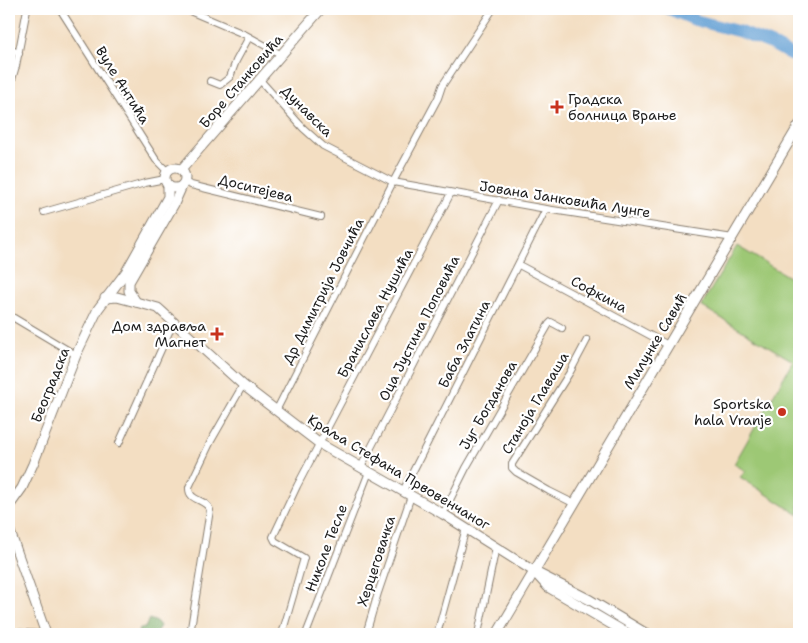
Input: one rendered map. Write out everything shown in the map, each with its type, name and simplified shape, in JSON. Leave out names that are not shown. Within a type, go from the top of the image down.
[{"type":"street","points":[[9,90],[16,66],[27,9]]},
{"type":"street","name":"Вуле Антића","points":[[60,9],[167,178]]},
{"type":"street","points":[[185,9],[249,37],[282,55]]},
{"type":"street","name":"Боре Станковића","points":[[181,170],[321,9]]},
{"type":"street","name":"Др Димитрија Јовчића","points":[[276,411],[438,98],[442,86],[493,9]]},
{"type":"street","points":[[210,81],[220,85],[227,80],[249,37]]},
{"type":"street","points":[[9,48],[18,54]]},
{"type":"street","points":[[9,68],[16,66]]},
{"type":"street","name":"Дунавска","points":[[260,80],[298,123],[323,146],[393,182]]},
{"type":"street","name":"Милунке Савић","points":[[497,634],[799,125]]},
{"type":"street","points":[[44,212],[167,178],[175,168],[181,170],[185,175],[174,204],[129,282],[129,291],[136,302]]},
{"type":"street","points":[[167,178],[175,188],[183,184]]},
{"type":"street","name":"Београдска","points":[[10,507],[22,488],[33,464],[76,355],[98,308],[119,282],[168,197],[167,178]]},
{"type":"street","name":"Јована Јанковића Лунге","points":[[393,182],[546,209],[733,238]]},
{"type":"street","name":"Доситејева","points":[[183,184],[321,217]]},
{"type":"street","name":"Бранислава Нушића","points":[[282,634],[304,558],[275,541],[273,537],[297,486],[451,193]]},
{"type":"street","name":"Оца Јустина Поповића","points":[[365,469],[499,200]]},
{"type":"street","name":"Баба Златина","points":[[407,493],[546,209]]},
{"type":"street","name":"Софкина","points":[[519,265],[668,345]]},
{"type":"street","name":"Краља Стефана Првовенчаног","points":[[105,298],[117,298],[158,308],[243,385],[320,444],[443,514],[535,572],[590,600],[647,634]]},
{"type":"street","points":[[9,315],[76,355]]},
{"type":"street","points":[[120,443],[174,321]]},
{"type":"street","name":"Југ Богданова","points":[[443,514],[466,468],[549,324],[554,322],[562,328]]},
{"type":"street","name":"Станоја Главаша","points":[[574,504],[516,472],[512,468],[512,464],[570,372],[587,340]]},
{"type":"street","points":[[190,634],[210,510],[207,505],[190,495],[189,487],[211,440],[243,385]]},
{"type":"street","name":"Николе Тесле","points":[[306,634],[365,469]]},
{"type":"street","name":"Херцеговачка","points":[[366,634],[407,493]]},
{"type":"street","points":[[437,634],[466,528]]},
{"type":"street","points":[[9,529],[46,634]]},
{"type":"street","points":[[478,634],[496,547]]},
{"type":"street","name":"Краља Стефана Првовенчаног","points":[[535,572],[548,587],[628,634]]},
{"type":"street","points":[[523,591],[536,586],[548,587]]},
{"type":"street","points":[[585,609],[590,600]]},
{"type":"street","points":[[9,632],[42,634]]},
{"type":"green space","points":[[737,246],[799,283],[799,515],[740,477],[746,471],[734,464],[793,361],[701,306]]},
{"type":"green space","points":[[149,619],[157,622],[160,626],[155,634],[138,634],[140,628],[145,628]]},
{"type":"waterway","points":[[669,9],[695,20],[741,32],[771,44],[799,59]]},
{"type":"place","name":"Градска болница Врање","points":[[557,107]]},
{"type":"place","name":"Дом здравља Магнет","points":[[217,334]]},
{"type":"place","name":"Sportska hala Vranje","points":[[782,412]]}]
